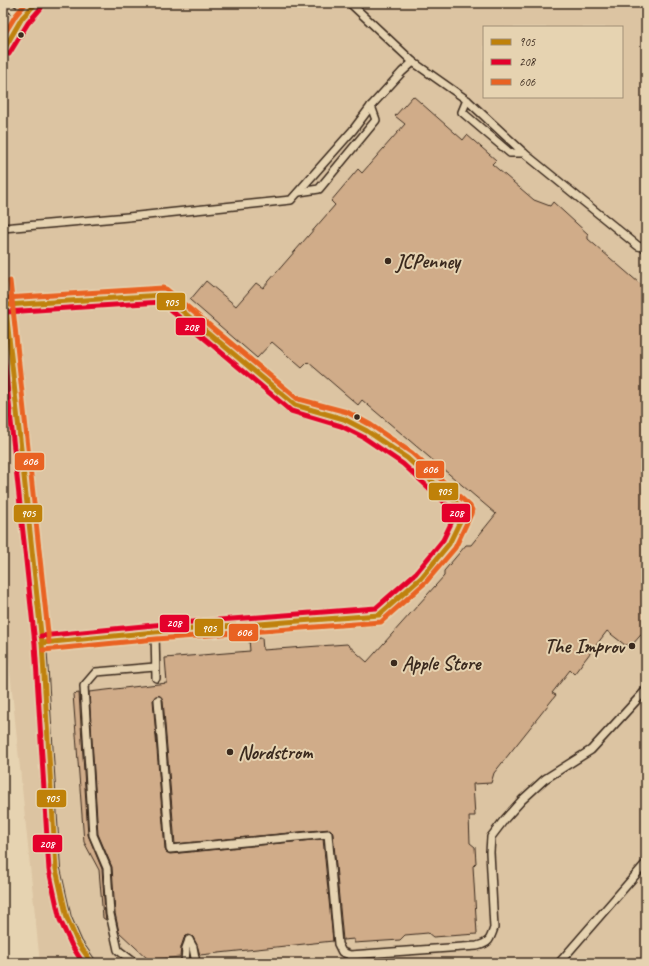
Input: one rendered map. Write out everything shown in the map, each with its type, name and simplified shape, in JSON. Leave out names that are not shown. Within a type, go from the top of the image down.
[{"type":"lane","points":[[4,3],[23,18]]},
{"type":"lane","points":[[350,3],[413,62],[467,100],[524,153],[638,246],[646,248]]},
{"type":"lane","points":[[3,50],[32,4]]},
{"type":"lane","points":[[3,228],[291,200],[353,130],[371,106],[413,62]]},
{"type":"lane","points":[[467,100],[462,112],[510,153],[524,153]]},
{"type":"lane","points":[[298,192],[319,189],[376,120],[371,106]]},
{"type":"lane","points":[[3,282],[42,643],[56,869],[67,918],[78,944],[92,963]]},
{"type":"lane","points":[[6,305],[163,295],[295,405],[344,419],[367,431],[407,458],[465,511],[444,550],[420,578],[379,615],[154,632],[42,643]]},
{"type":"lane","points":[[154,632],[156,678]]},
{"type":"lane","points":[[135,963],[118,950],[110,914],[107,868],[93,835],[84,686],[96,672],[155,667]]},
{"type":"lane","points":[[158,700],[170,849],[328,834],[338,944],[342,952],[350,955],[477,946],[486,943],[491,937],[494,928],[490,852],[491,837],[522,800],[545,779],[591,750],[646,690]]},
{"type":"lane","points":[[560,963],[646,863]]},
{"type":"lane","points":[[185,963],[186,948],[189,940],[193,947],[196,963]]},
{"type":"shaded area","points":[[3,3],[646,3],[646,963],[40,963],[3,603]]},
{"type":"building","points":[[413,96],[463,140],[467,135],[496,160],[492,164],[534,200],[550,206],[553,202],[588,234],[588,239],[646,289],[646,629],[632,645],[625,645],[607,631],[574,674],[570,670],[552,693],[556,695],[494,773],[491,783],[473,784],[475,816],[469,816],[470,843],[475,847],[476,863],[473,866],[477,934],[433,937],[428,933],[405,935],[400,940],[354,943],[354,939],[343,940],[333,834],[330,829],[175,844],[163,700],[160,696],[156,696],[153,700],[166,852],[170,854],[323,839],[333,941],[200,955],[193,937],[189,935],[184,938],[180,957],[149,960],[119,932],[115,913],[112,867],[98,834],[89,692],[167,683],[165,658],[250,651],[249,639],[262,638],[263,650],[347,644],[367,662],[444,576],[444,571],[466,545],[471,545],[496,514],[362,400],[358,405],[308,362],[302,368],[272,342],[257,358],[190,300],[206,281],[236,306],[256,283],[263,288],[335,205],[331,201],[358,169],[362,173],[405,124],[395,116]]},
{"type":"building","points":[[79,693],[88,835],[102,869],[106,920],[103,918],[99,870],[84,842],[73,694]]},
{"type":"transit line","name":"606","points":[[3,36],[16,15],[26,3]]},
{"type":"transit line","name":"905","points":[[3,51],[22,18],[36,3]]},
{"type":"transit line","name":"208","points":[[9,54],[28,23],[41,8]]},
{"type":"transit line","name":"606","points":[[10,281],[49,642]]},
{"type":"transit line","name":"905","points":[[3,282],[42,643],[56,869],[67,918],[78,943],[92,963]]},
{"type":"transit line","name":"606","points":[[6,298],[166,289],[298,399],[347,412],[371,425],[412,453],[470,506],[472,510],[455,548],[426,582],[381,622],[156,639],[43,650]]},
{"type":"transit line","name":"905","points":[[6,305],[163,295],[295,405],[344,419],[367,431],[407,458],[465,511],[449,544],[421,578],[379,615],[155,632],[42,643]]},
{"type":"transit line","name":"208","points":[[6,312],[161,302],[291,411],[341,426],[363,437],[403,464],[456,513],[443,540],[416,573],[376,608],[154,625],[41,636]]},
{"type":"transit line","name":"208","points":[[3,347],[35,644],[49,870],[60,920],[72,946],[83,963]]},
{"type":"place","name":"JCPenney","points":[[388,261]]},
{"type":"place","name":"The Improv","points":[[632,646]]},
{"type":"place","name":"Apple Store","points":[[394,663]]},
{"type":"place","name":"Nordstrom","points":[[230,752]]}]
